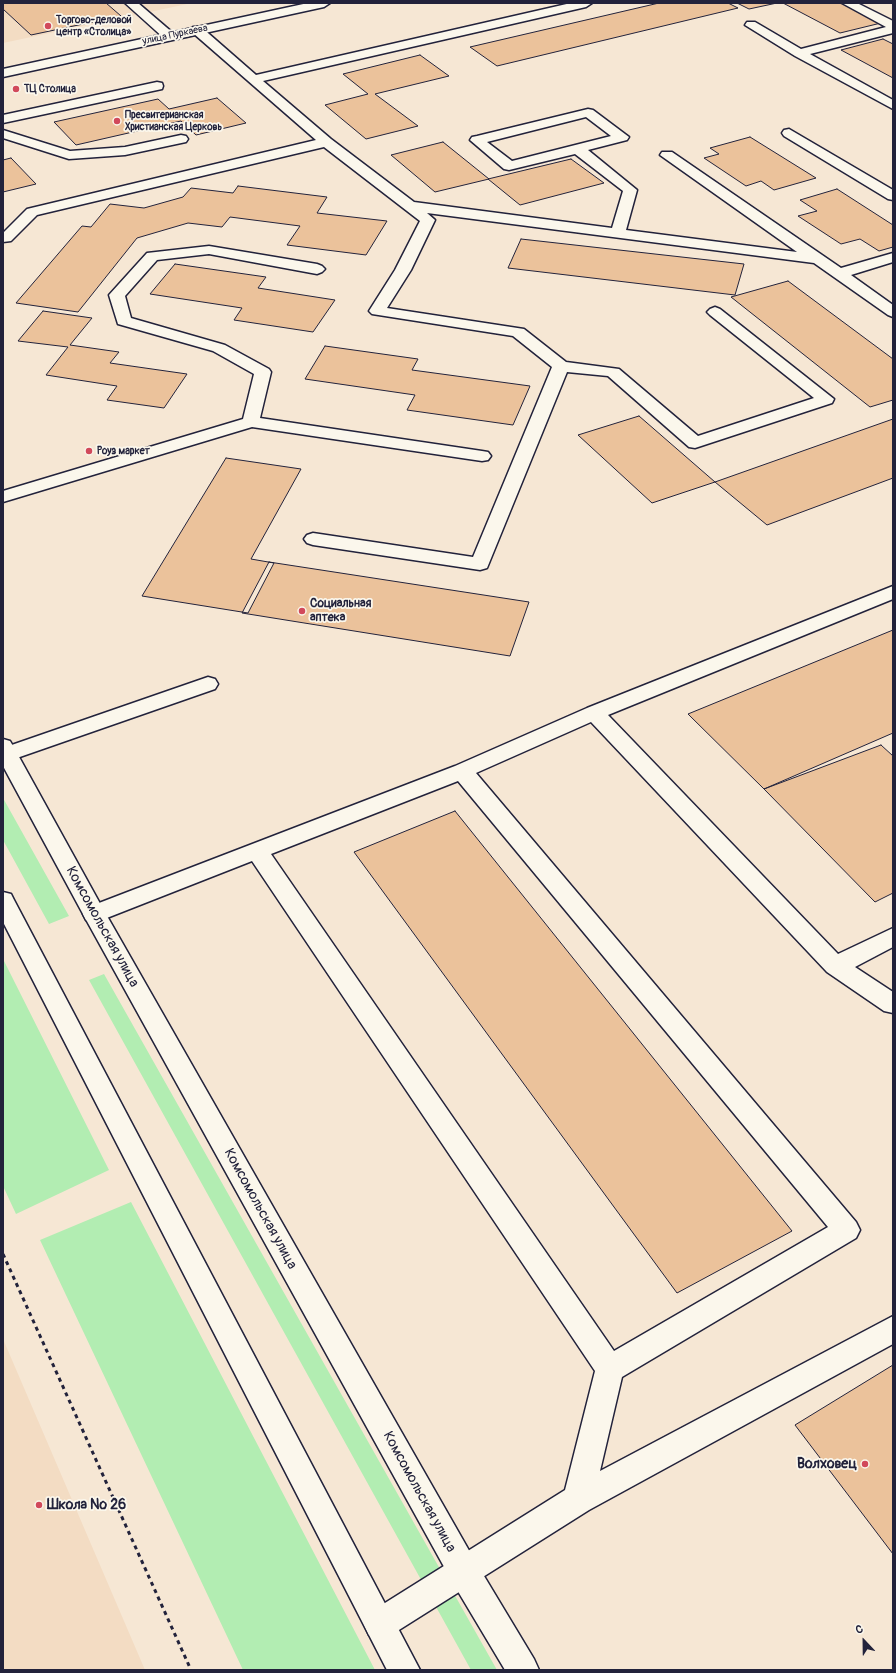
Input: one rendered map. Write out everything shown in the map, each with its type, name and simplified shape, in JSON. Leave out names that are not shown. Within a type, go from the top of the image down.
[{"type":"main road","points":[[131,3],[169,36]]},
{"type":"main road","name":"улица Пуркаева","points":[[3,73],[324,3]]},
{"type":"main road","points":[[253,79],[586,3]]},
{"type":"main road","points":[[848,3],[893,28]]},
{"type":"main road","points":[[751,25],[893,105]]},
{"type":"main road","points":[[799,53],[893,28]]},
{"type":"main road","points":[[197,30],[326,142],[428,220],[403,270],[377,311],[518,332],[561,366],[613,372],[695,443],[826,399],[715,312]]},
{"type":"main road","points":[[3,119],[157,86]]},
{"type":"main road","points":[[588,113],[622,137],[578,149],[510,166],[477,140],[588,113]]},
{"type":"main road","points":[[790,133],[893,196]]},
{"type":"main road","points":[[3,134],[69,155],[125,151],[181,139]]},
{"type":"main road","points":[[6,238],[32,212],[326,142]]},
{"type":"main road","points":[[578,149],[630,190],[618,233]]},
{"type":"main road","points":[[667,155],[893,312]]},
{"type":"main road","points":[[410,206],[818,259]]},
{"type":"main road","points":[[251,422],[263,372],[219,348],[124,321],[117,295],[152,256],[209,250],[317,269]]},
{"type":"main road","points":[[839,274],[893,256]]},
{"type":"main road","points":[[314,539],[480,564],[561,366]]},
{"type":"main road","points":[[3,497],[251,422],[482,456]]},
{"type":"main road","points":[[94,914],[462,771],[594,713],[893,592]]},
{"type":"main road","points":[[5,750],[208,684]]},
{"type":"main road","points":[[594,713],[835,966],[893,1004]]},
{"type":"main road","name":"Комсомольская улица","points":[[5,750],[94,914],[464,1572],[523,1670]]},
{"type":"main road","points":[[462,771],[847,1230],[610,1369],[578,1499]]},
{"type":"main road","points":[[257,851],[610,1369]]},
{"type":"main road","points":[[3,900],[404,1670]]},
{"type":"main road","points":[[835,966],[893,936]]},
{"type":"main road","points":[[380,1624],[578,1499],[893,1329]]},
{"type":"path","points":[[3,1254],[191,1670]]},
{"type":"shaded area","name":"Торгово-деловой центр «Столица»","points":[[3,3],[192,3],[3,43]]},
{"type":"shaded area","name":"Школа № 26","points":[[3,1339],[145,1670],[3,1670]]},
{"type":"green space","points":[[3,798],[69,916],[49,924],[3,840]]},
{"type":"green space","points":[[3,959],[109,1170],[16,1214],[3,1186]]},
{"type":"green space","points":[[104,974],[497,1670],[471,1670],[89,980]]},
{"type":"green space","points":[[131,1202],[375,1670],[243,1670],[40,1240]]},
{"type":"building","name":"Торгово-деловой центр «Столица»","points":[[3,3],[106,3],[121,16],[31,35],[3,9]]},
{"type":"building","points":[[659,3],[728,3],[738,8],[497,66],[470,47]]},
{"type":"building","points":[[737,3],[777,3],[749,9]]},
{"type":"building","points":[[783,3],[842,3],[881,23],[840,33]]},
{"type":"building","points":[[883,39],[893,44],[893,78],[841,50]]},
{"type":"building","points":[[420,55],[449,76],[375,94],[418,126],[366,139],[325,105],[368,94],[343,74]]},
{"type":"building","name":"Пресвитерианская Христианская Церковь","points":[[217,98],[246,123],[196,135],[181,121],[76,145],[54,122],[158,99],[169,109]]},
{"type":"building","points":[[750,137],[816,178],[774,190],[761,181],[746,186],[704,158],[719,154],[710,148]]},
{"type":"building","points":[[443,142],[489,179],[435,192],[391,155]]},
{"type":"building","points":[[11,158],[36,184],[3,192],[3,160]]},
{"type":"building","points":[[571,159],[604,183],[520,205],[488,179]]},
{"type":"building","points":[[238,186],[327,197],[317,213],[387,221],[366,255],[287,245],[300,226],[230,217],[222,227],[188,223],[137,238],[78,312],[16,303],[82,226],[91,227],[110,204],[144,208],[183,197],[191,188],[233,193]]},
{"type":"building","points":[[837,189],[893,225],[893,247],[879,251],[860,239],[841,244],[798,216],[817,211],[800,200]]},
{"type":"building","points":[[521,239],[744,264],[735,295],[508,268]]},
{"type":"building","points":[[175,264],[266,277],[258,288],[335,300],[313,332],[234,320],[242,308],[150,294]]},
{"type":"building","points":[[788,281],[893,359],[893,400],[870,407],[731,297]]},
{"type":"building","points":[[43,311],[92,318],[70,345],[119,352],[110,363],[187,374],[164,408],[107,400],[117,386],[46,375],[68,347],[18,341]]},
{"type":"building","points":[[325,346],[418,359],[412,370],[530,386],[513,425],[407,410],[415,395],[305,379]]},
{"type":"building","points":[[639,416],[715,482],[652,503],[578,435]]},
{"type":"building","points":[[893,419],[893,478],[767,525],[715,482]]},
{"type":"building","points":[[226,458],[301,469],[251,559],[274,563],[248,613],[142,596]]},
{"type":"building","points":[[269,562],[529,602],[510,656],[242,613]]},
{"type":"building","points":[[893,630],[893,733],[764,789],[688,714]]},
{"type":"building","points":[[881,745],[893,756],[893,893],[875,902],[764,789]]},
{"type":"building","points":[[455,811],[792,1231],[677,1293],[354,852]]},
{"type":"building","points":[[893,1365],[893,1554],[795,1425]]},
{"type":"place","name":"Торгово-деловой центр «Столица»","points":[[48,26]]},
{"type":"place","name":"ТЦ Столица","points":[[16,89]]},
{"type":"place","name":"Пресвитерианская Христианская Церковь","points":[[117,121]]},
{"type":"place","name":"Роуз маркет","points":[[89,451]]},
{"type":"place","name":"Социальная аптека","points":[[302,611]]},
{"type":"place","name":"Волховец","points":[[865,1464]]},
{"type":"place","name":"Школа № 26","points":[[39,1505]]}]
